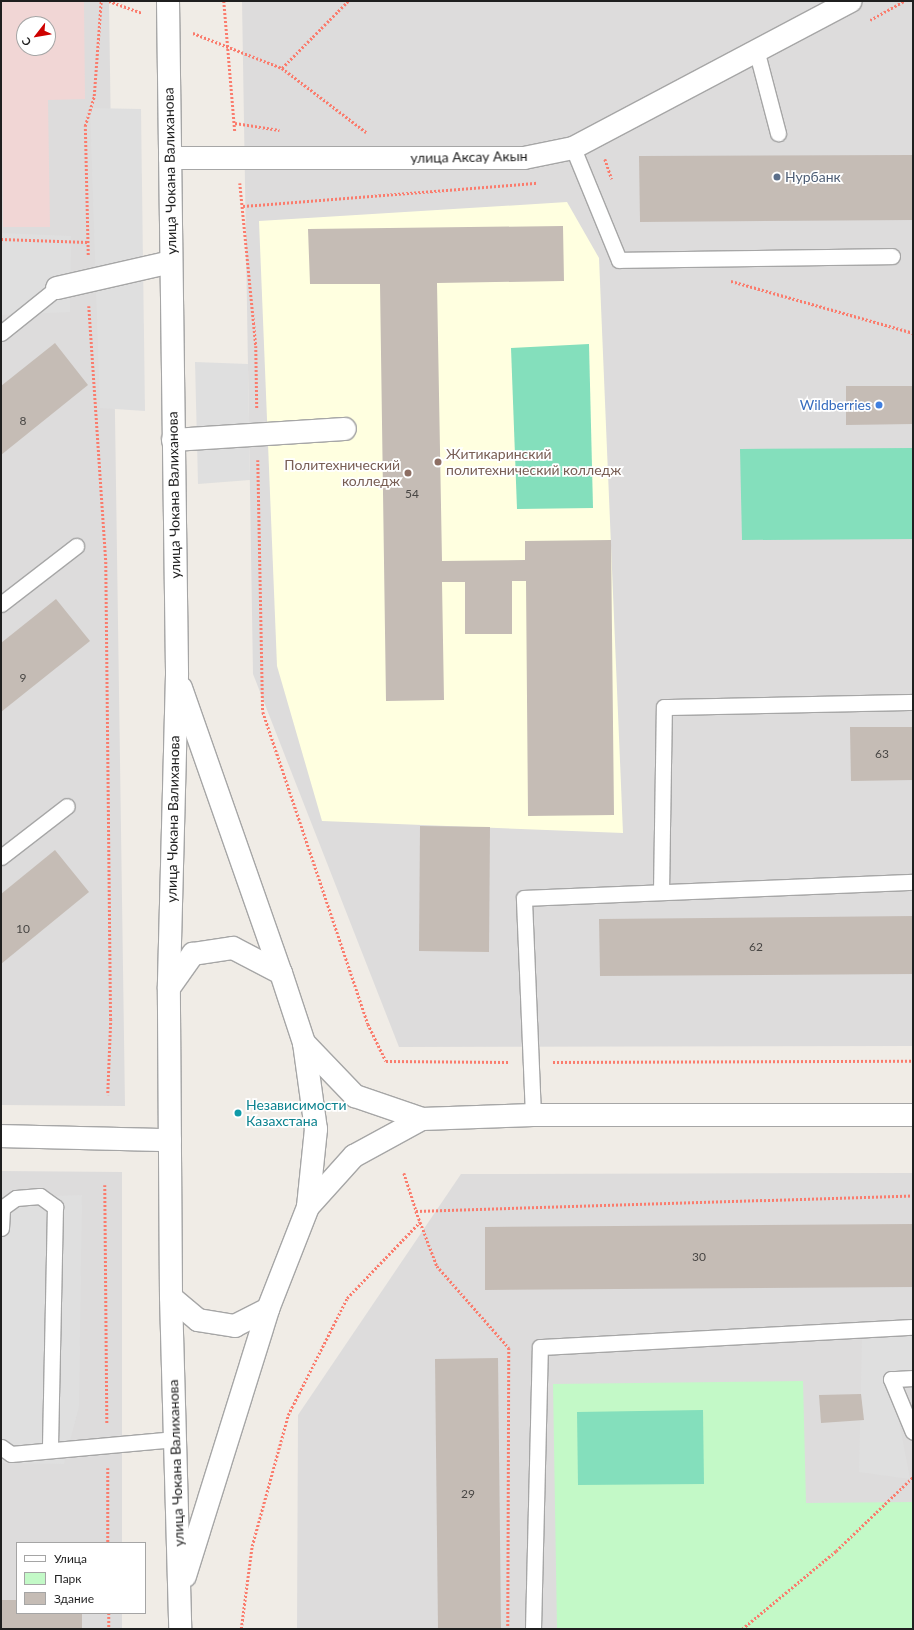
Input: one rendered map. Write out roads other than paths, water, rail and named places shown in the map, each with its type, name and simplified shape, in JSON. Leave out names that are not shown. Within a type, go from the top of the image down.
[{"type":"street","name":"улица Чокана Валиханова","points":[[168,1],[177,675],[170,988],[170,1297],[180,1629]]},
{"type":"street","name":"улица Аксау Акын","points":[[170,158],[577,158],[757,53],[851,1]]},
{"type":"street","points":[[57,288],[171,262]]},
{"type":"street","points":[[174,440],[345,429]]},
{"type":"street","points":[[177,675],[304,1043],[316,1129],[308,1208],[268,1309],[180,1593]]},
{"type":"street","points":[[170,988],[193,954],[233,948],[281,973]]},
{"type":"street","points":[[304,1043],[355,1096],[422,1119],[533,1115],[913,1115]]},
{"type":"street","points":[[308,1208],[354,1156],[422,1119]]},
{"type":"street","points":[[1,1136],[170,1140]]},
{"type":"street","points":[[170,1297],[198,1320],[235,1326],[268,1309]]},
{"type":"lane","points":[[757,53],[778,133]]},
{"type":"lane","points":[[577,158],[619,260],[892,256]]},
{"type":"lane","points":[[1,333],[57,288]]},
{"type":"lane","points":[[1,604],[76,546]]},
{"type":"lane","points":[[661,892],[664,708],[913,702]]},
{"type":"lane","points":[[1,857],[67,806]]},
{"type":"lane","points":[[533,1115],[524,898],[913,882]]},
{"type":"lane","points":[[1,1228],[2,1208],[16,1198],[40,1196],[55,1207],[50,1450]]},
{"type":"lane","points":[[533,1629],[540,1347],[913,1327]]},
{"type":"lane","points":[[913,1378],[890,1379],[913,1432]]},
{"type":"lane","points":[[1,1447],[11,1454],[175,1439]]},
{"type":"place","name":"Нурбанк","points":[[777,177]]},
{"type":"place","name":"Wildberries","points":[[879,405]]},
{"type":"place","name":"Житикаринский политехнический колледж","points":[[438,462]]},
{"type":"place","name":"Политехнический колледж","points":[[408,473]]},
{"type":"place","name":"Независимости Казахстана","points":[[238,1113]]}]
